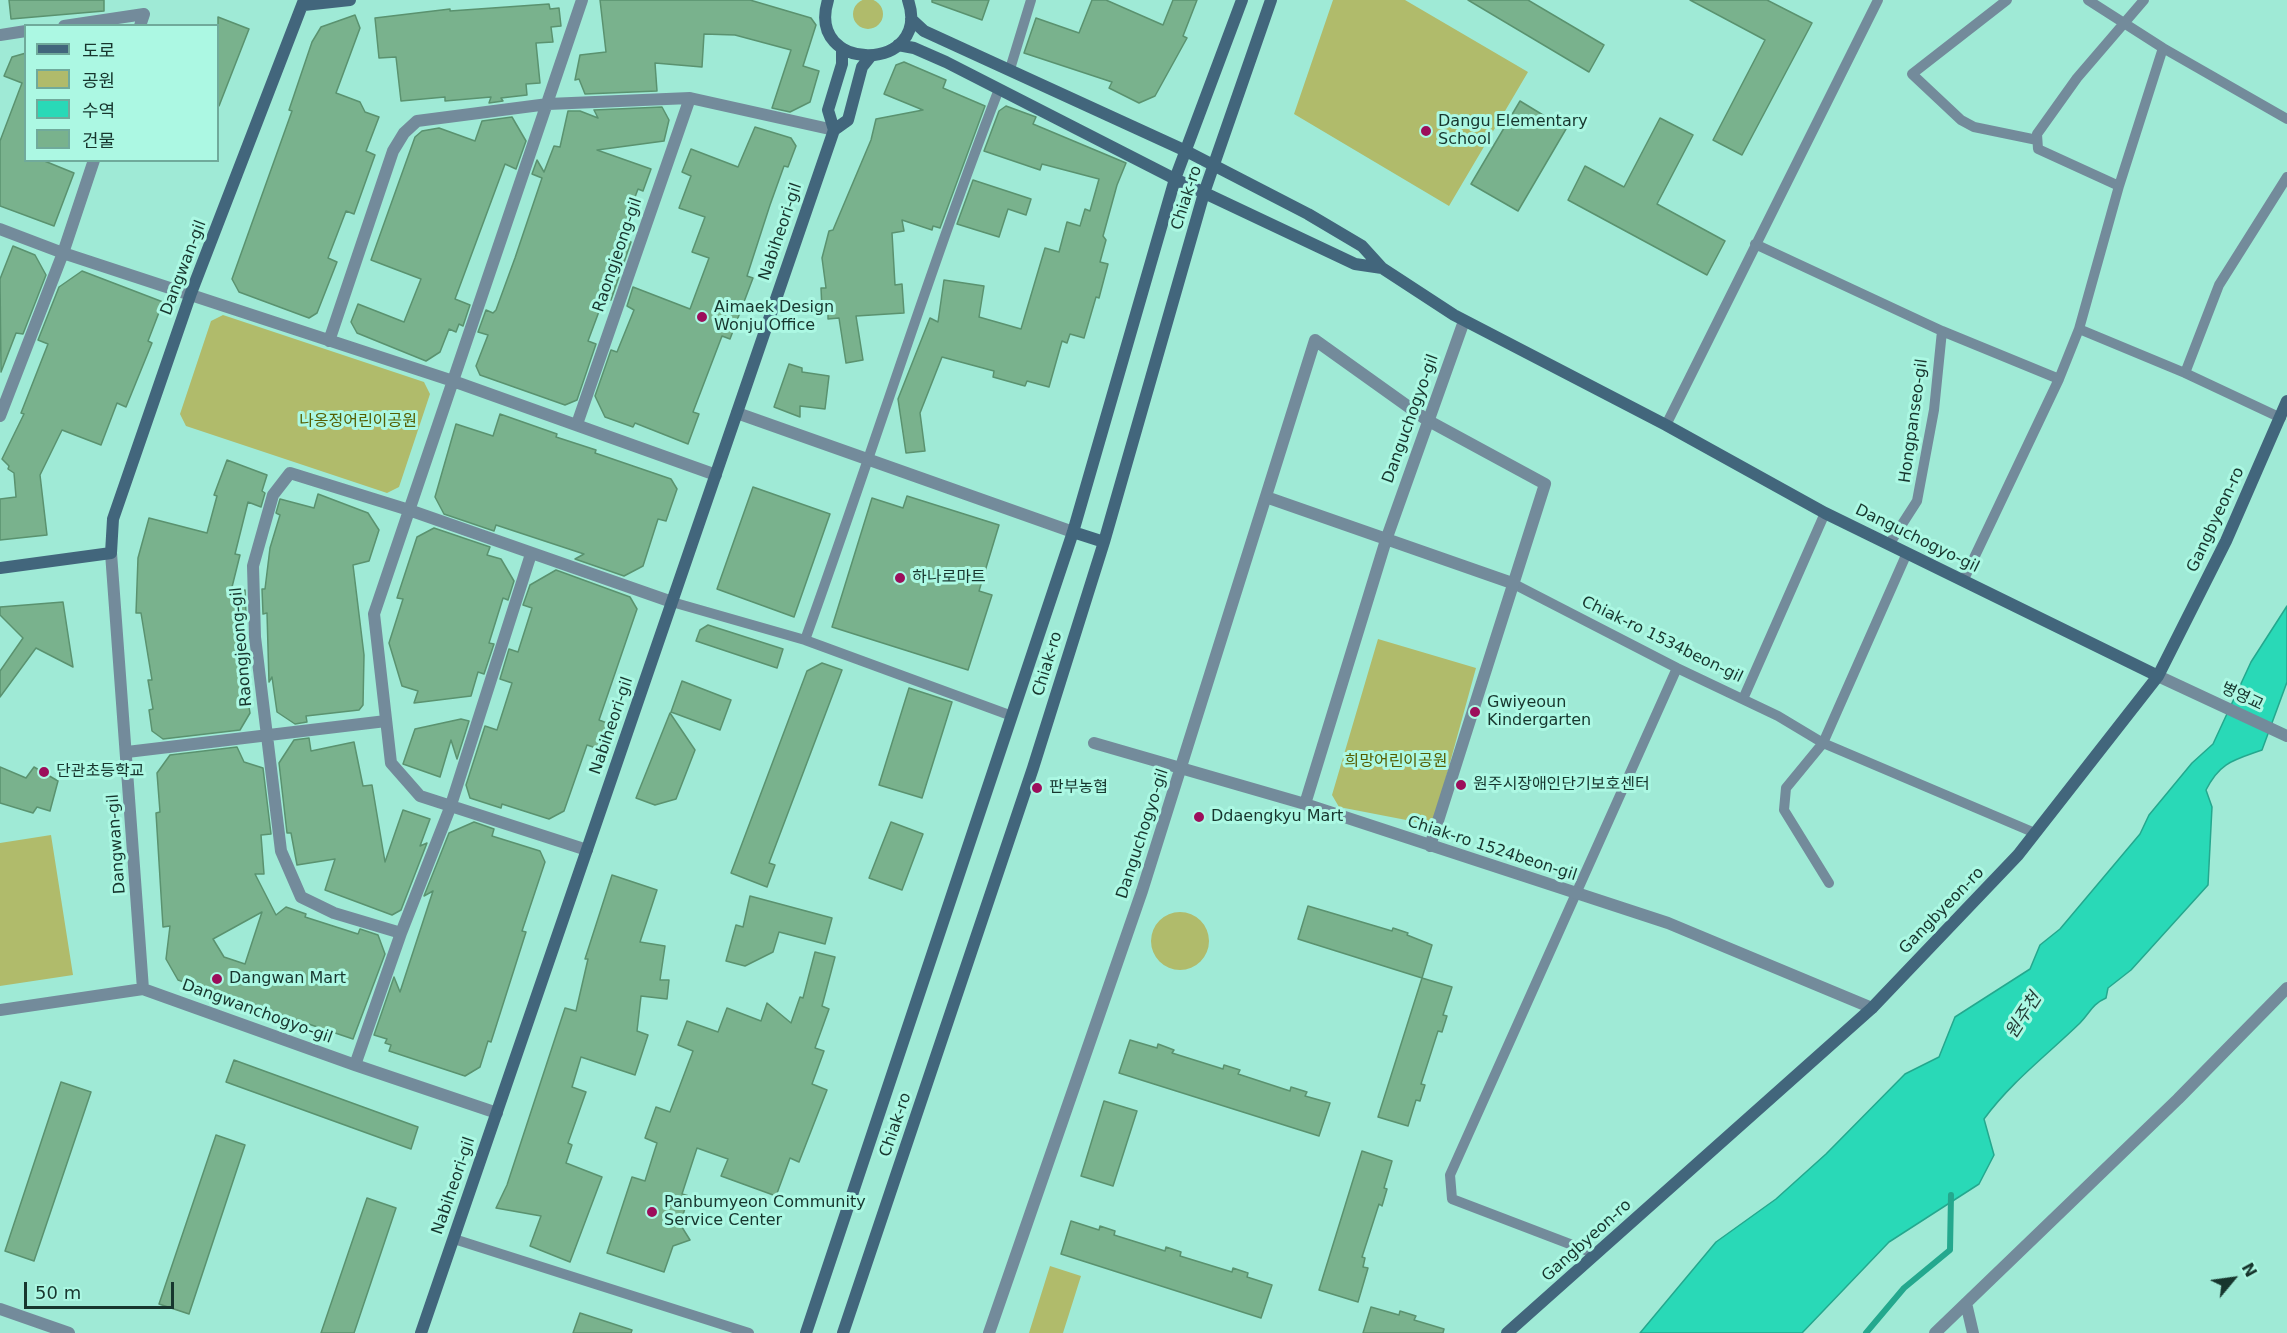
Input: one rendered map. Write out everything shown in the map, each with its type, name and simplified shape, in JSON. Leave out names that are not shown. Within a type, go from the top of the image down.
[{"type":"street","points":[[304,2],[350,0]]},
{"type":"street","points":[[582,0],[548,104],[529,150],[374,614],[391,763],[420,796],[450,808],[587,850]]},
{"type":"street","points":[[823,3],[826,24],[832,37],[842,48],[856,55],[870,57],[885,54],[907,33],[911,19],[909,0]]},
{"type":"street","name":"Chiak-ro","points":[[806,1333],[1073,532],[1175,179],[1242,0]]},
{"type":"street","name":"Chiak-ro","points":[[843,1333],[1033,768],[1104,542],[1204,193],[1271,0]]},
{"type":"street","name":"Dangwan-gil","points":[[143,989],[128,752],[111,553],[113,519],[191,293],[304,2]]},
{"type":"street","points":[[77,24],[144,14],[141,24]]},
{"type":"street","name":"Chiak-ro","points":[[911,19],[924,31],[1186,151]]},
{"type":"street","points":[[0,33],[24,31]]},
{"type":"street","name":"Chiak-ro","points":[[897,45],[914,48],[1175,179]]},
{"type":"street","points":[[834,130],[828,110],[842,64],[842,48]]},
{"type":"street","points":[[329,341],[393,151],[404,133],[417,121],[548,104],[690,98],[834,130],[848,120],[862,68],[870,57]]},
{"type":"street","name":"Raongjeong-gil","points":[[577,424],[690,98]]},
{"type":"street","name":"Nabiheori-gil","points":[[421,1333],[834,130]]},
{"type":"street","name":"Danguchogyo-gil","points":[[1186,151],[1308,214],[1362,246],[1383,268],[1464,321],[1666,425],[1825,513],[1964,579],[2158,676]]},
{"type":"street","points":[[0,416],[63,253],[93,162]]},
{"type":"street","name":"Danguchogyo-gil","points":[[1175,179],[1355,264],[1383,268]]},
{"type":"street","points":[[0,229],[63,253],[191,293],[453,381],[716,475]]},
{"type":"street","name":"Danguchogyo-gil","points":[[1305,804],[1386,540],[1464,321]]},
{"type":"street","name":"Danguchogyo-gil","points":[[989,1333],[1181,769],[1315,340],[1427,420]]},
{"type":"street","name":"Gangbyeon-ro","points":[[1507,1333],[1872,1008],[2018,855],[2158,676],[2226,541],[2287,401]]},
{"type":"street","points":[[737,413],[1104,542]]},
{"type":"street","points":[[1427,420],[1545,484],[1430,846]]},
{"type":"street","name":"Raongjeong-gil","points":[[401,933],[334,913],[301,897],[281,851],[255,637],[253,566],[273,495],[290,473],[409,510],[672,602]]},
{"type":"street","name":"Chiak-ro 1534beon-gil","points":[[1266,497],[1512,583]]},
{"type":"street","points":[[0,568],[111,553]]},
{"type":"street","points":[[355,1065],[401,933],[450,808],[531,554]]},
{"type":"street","name":"병영교","points":[[2158,676],[2287,736]]},
{"type":"street","points":[[128,752],[386,721]]},
{"type":"street","name":"Chiak-ro 1524beon-gil","points":[[1094,742],[1305,804],[1668,923],[1872,1008]]},
{"type":"street","points":[[1935,1333],[2178,1100],[2287,988]]},
{"type":"street","name":"Dangwanchogyo-gil","points":[[0,1010],[143,989],[497,1113]]},
{"type":"street","points":[[1966,1303],[1973,1333]]},
{"type":"street","points":[[0,1309],[69,1333]]},
{"type":"lane","points":[[1010,69],[1031,0]]},
{"type":"lane","points":[[1666,425],[1716,329],[1755,244],[1878,0]]},
{"type":"lane","points":[[2007,0],[1912,74],[1961,120],[1974,128],[2038,145],[2119,186]]},
{"type":"lane","points":[[2088,0],[2163,48],[2287,119]]},
{"type":"lane","points":[[2038,145],[2037,134],[2077,78],[2144,0]]},
{"type":"lane","points":[[1964,579],[2059,379],[2079,329],[2119,186],[2163,48]]},
{"type":"lane","points":[[805,640],[870,461],[970,166],[999,89]]},
{"type":"lane","points":[[2185,373],[2219,285],[2287,177]]},
{"type":"lane","points":[[1755,244],[1942,331],[2059,379]]},
{"type":"lane","points":[[2079,329],[2185,373],[2281,417]]},
{"type":"lane","name":"Hongpanseo-gil","points":[[1890,543],[1917,501],[1934,410],[1942,331]]},
{"type":"lane","points":[[1743,699],[1825,513]]},
{"type":"lane","points":[[1829,884],[1784,810],[1786,788],[1823,743],[1907,553]]},
{"type":"lane","name":"Chiak-ro 1534beon-gil","points":[[1512,583],[1677,668],[1743,699],[1823,743],[2035,833]]},
{"type":"lane","points":[[672,602],[805,640],[1012,716]]},
{"type":"lane","points":[[1596,1254],[1452,1200],[1450,1174],[1677,668]]},
{"type":"lane","points":[[453,1239],[748,1333]]},
{"type":"green space","points":[[868,-1],[879,3],[883,14],[879,25],[868,29],[857,25],[853,14],[857,3]]},
{"type":"green space","points":[[1333,0],[1405,0],[1528,72],[1449,206],[1294,114]]},
{"type":"green space","name":"나옹정어린이공원","points":[[223,315],[424,382],[430,394],[399,487],[387,493],[186,426],[180,414],[211,321]]},
{"type":"green space","name":"희망어린이공원","points":[[1378,639],[1476,668],[1434,821],[1427,824],[1339,807],[1332,795]]},
{"type":"green space","points":[[51,835],[73,975],[0,986],[0,843]]},
{"type":"green space","points":[[1174,912],[1186,912],[1201,920],[1209,935],[1209,947],[1201,962],[1186,970],[1174,970],[1159,962],[1151,947],[1151,935],[1159,920]]},
{"type":"green space","points":[[1050,1266],[1081,1276],[1063,1333],[1029,1333]]},
{"type":"water","name":"원주천","points":[[2287,606],[2287,682],[2262,750],[2222,768],[2206,790],[2212,807],[2208,885],[2131,970],[2108,988],[2106,998],[2094,1006],[2080,1023],[2018,1081],[1984,1119],[1994,1155],[1979,1184],[1889,1242],[1802,1333],[1640,1333],[1716,1242],[1776,1199],[1826,1154],[1905,1074],[1939,1057],[1955,1017],[2030,969],[2040,945],[2060,929],[2140,834],[2149,815],[2192,763],[2213,744],[2251,662]]},
{"type":"building","points":[[9,0],[104,0],[104,11],[11,19]]},
{"type":"building","points":[[600,0],[750,0],[811,18],[816,25],[803,66],[819,71],[810,102],[790,112],[772,108],[791,50],[735,35],[704,34],[702,67],[655,63],[657,91],[585,94],[579,79],[575,80],[580,55],[606,52]]},
{"type":"building","points":[[932,0],[989,0],[982,20],[932,2]]},
{"type":"building","points":[[1092,0],[1106,0],[1163,25],[1173,0],[1197,0],[1183,36],[1187,38],[1155,96],[1139,103],[1109,88],[1112,82],[1024,53],[1036,18],[1079,33]]},
{"type":"building","points":[[1468,0],[1528,0],[1604,45],[1589,72]]},
{"type":"building","points":[[1690,0],[1767,0],[1812,23],[1742,155],[1713,140],[1765,40]]},
{"type":"building","points":[[549,4],[550,9],[559,8],[561,26],[551,27],[553,42],[536,43],[540,83],[526,84],[527,95],[501,98],[503,101],[489,103],[491,97],[445,101],[445,97],[401,101],[396,57],[379,58],[375,18],[450,9],[450,11]]},
{"type":"building","points":[[355,15],[360,28],[336,93],[360,102],[365,112],[379,117],[366,151],[375,155],[354,214],[346,211],[328,258],[337,262],[317,313],[309,318],[239,292],[232,279],[292,111],[289,110],[312,42],[321,27]]},
{"type":"building","points":[[218,17],[249,29],[219,106],[219,24]]},
{"type":"building","points":[[24,54],[24,162],[47,162],[74,173],[54,226],[0,206],[0,141],[22,83],[4,76],[12,57]]},
{"type":"building","points":[[904,62],[946,80],[943,88],[985,106],[940,228],[933,226],[932,230],[902,220],[904,231],[892,233],[895,285],[902,284],[904,313],[856,316],[863,360],[846,363],[839,318],[828,319],[828,310],[822,310],[821,288],[826,288],[822,258],[829,231],[833,230],[871,140],[876,119],[923,110],[884,94],[896,65]]},
{"type":"building","points":[[1520,101],[1566,129],[1518,211],[1471,184]]},
{"type":"building","points":[[1006,106],[1036,117],[1033,124],[1126,163],[1117,185],[1103,236],[1106,240],[1100,262],[1108,264],[1099,298],[1096,297],[1084,338],[1070,334],[1067,343],[1062,341],[1049,387],[1027,381],[1025,386],[993,377],[994,371],[942,357],[920,413],[925,451],[906,453],[898,399],[930,318],[938,322],[944,280],[984,286],[979,317],[1021,329],[1045,248],[1059,252],[1067,222],[1080,226],[1085,209],[1090,211],[1099,179],[1042,164],[1040,170],[984,151],[999,111]]},
{"type":"building","points":[[662,107],[669,120],[664,141],[597,150],[651,169],[643,191],[638,189],[620,237],[631,242],[611,300],[604,298],[588,341],[596,344],[577,400],[565,405],[480,375],[476,366],[488,335],[478,332],[486,310],[493,313],[496,310],[515,258],[542,178],[532,174],[537,160],[544,172],[554,146],[560,147],[568,111],[580,111],[598,118],[594,110]]},
{"type":"building","points":[[512,117],[526,141],[516,169],[505,164],[455,299],[470,305],[463,326],[459,324],[456,332],[449,329],[440,352],[426,361],[357,333],[351,322],[358,304],[404,322],[421,279],[371,260],[415,137],[422,131],[439,128],[475,141],[482,121]]},
{"type":"building","points":[[1660,118],[1693,135],[1657,204],[1725,241],[1707,275],[1568,200],[1585,166],[1624,187]]},
{"type":"building","points":[[755,127],[791,138],[796,146],[788,167],[784,166],[770,205],[747,276],[753,278],[730,339],[722,336],[693,412],[699,414],[688,444],[635,423],[633,427],[605,417],[595,396],[611,350],[617,352],[634,310],[627,306],[633,287],[690,309],[709,258],[692,252],[705,217],[679,208],[691,176],[682,172],[691,149],[738,167]]},
{"type":"building","points":[[973,180],[1031,199],[1026,215],[1008,209],[999,237],[957,224]]},
{"type":"building","points":[[13,246],[35,255],[46,275],[23,334],[16,333],[1,372],[0,279]]},
{"type":"building","points":[[82,271],[163,302],[148,341],[152,343],[126,407],[117,403],[101,445],[62,430],[40,475],[47,535],[0,540],[0,499],[16,497],[14,473],[8,469],[9,466],[2,459],[24,414],[21,413],[48,344],[38,340],[59,287]]},
{"type":"building","points":[[789,364],[802,368],[802,372],[829,376],[825,409],[800,406],[800,417],[774,407]]},
{"type":"building","points":[[500,414],[557,434],[556,437],[596,450],[595,453],[671,479],[677,489],[666,521],[658,519],[643,566],[624,576],[575,559],[584,554],[496,525],[494,531],[444,514],[435,497],[456,424],[493,436]]},
{"type":"building","points":[[227,460],[267,475],[262,491],[265,493],[261,507],[248,502],[235,554],[240,555],[231,591],[245,590],[246,615],[234,616],[250,713],[240,730],[163,739],[152,731],[149,710],[153,709],[148,680],[152,680],[141,613],[136,613],[138,558],[149,518],[207,533],[217,496],[214,495]]},
{"type":"building","points":[[753,487],[830,514],[794,617],[717,589]]},
{"type":"building","points":[[318,494],[368,513],[379,530],[369,561],[353,565],[364,655],[363,705],[359,710],[306,716],[307,722],[295,724],[277,712],[272,677],[269,682],[267,613],[263,614],[262,589],[265,589],[270,548],[280,515],[276,513],[280,499],[314,508]]},
{"type":"building","points":[[907,496],[999,525],[979,591],[992,595],[968,670],[832,627],[872,498],[903,508]]},
{"type":"building","points":[[434,528],[490,547],[487,555],[501,559],[514,581],[508,600],[503,598],[489,643],[494,644],[484,674],[478,672],[471,696],[414,703],[418,691],[402,686],[389,643],[403,599],[397,598],[417,537]]},
{"type":"building","points":[[556,570],[630,597],[637,609],[599,720],[607,723],[599,749],[587,745],[564,811],[549,819],[502,804],[501,808],[470,798],[466,785],[485,726],[497,730],[512,683],[500,679],[509,649],[518,652],[532,608],[523,605],[530,585]]},
{"type":"building","points":[[63,602],[73,667],[36,648],[0,697],[0,671],[23,638],[0,615],[0,607]]},
{"type":"building","points":[[708,625],[783,649],[777,668],[696,641],[700,630]]},
{"type":"building","points":[[822,663],[842,670],[769,863],[775,865],[767,887],[731,873],[807,671]]},
{"type":"building","points":[[682,681],[731,700],[720,730],[671,712]]},
{"type":"building","points":[[909,688],[952,702],[922,798],[879,785]]},
{"type":"building","points":[[670,713],[695,750],[676,799],[655,805],[636,798]]},
{"type":"building","points":[[461,719],[469,721],[457,759],[451,740],[440,777],[403,764],[415,729]]},
{"type":"building","points":[[309,738],[311,751],[354,742],[363,786],[372,785],[385,862],[403,810],[430,819],[420,846],[427,843],[401,910],[392,915],[325,890],[335,859],[297,865],[291,833],[287,833],[279,763],[294,740]]},
{"type":"building","points":[[237,747],[244,762],[263,768],[271,834],[261,835],[264,874],[255,874],[276,915],[286,907],[306,914],[305,917],[358,934],[360,929],[378,935],[385,954],[353,1039],[178,980],[166,959],[170,926],[163,927],[156,813],[160,812],[157,773],[170,755]],"holes":[[[262,912],[245,964],[224,957],[213,939]]]},
{"type":"building","points":[[0,767],[26,778],[34,767],[58,781],[50,811],[37,807],[33,813],[0,803]]},
{"type":"building","points":[[474,822],[494,829],[492,836],[540,851],[545,862],[522,931],[526,932],[491,1042],[488,1041],[480,1067],[465,1076],[389,1051],[391,1045],[385,1043],[387,1039],[374,1035],[394,977],[400,992],[433,891],[424,896],[449,833]]},
{"type":"building","points":[[891,822],[923,834],[902,890],[869,878]]},
{"type":"building","points":[[612,875],[657,890],[640,942],[665,946],[660,980],[669,980],[667,999],[641,996],[637,1031],[648,1035],[635,1075],[581,1057],[572,1087],[586,1092],[568,1143],[572,1145],[566,1163],[602,1177],[570,1262],[530,1246],[541,1216],[496,1208],[507,1185],[565,1008],[576,1011],[588,959],[585,959]]},
{"type":"building","points":[[750,896],[832,918],[825,944],[779,932],[773,952],[745,966],[726,961],[736,925],[743,927]]},
{"type":"building","points":[[1308,906],[1392,931],[1393,928],[1432,945],[1422,978],[1298,939]]},
{"type":"building","points":[[815,952],[835,957],[822,1006],[829,1009],[815,1048],[824,1051],[812,1084],[827,1090],[799,1162],[790,1158],[776,1196],[721,1176],[728,1159],[697,1148],[682,1194],[689,1196],[680,1224],[690,1240],[673,1246],[664,1272],[607,1253],[632,1177],[645,1181],[657,1143],[645,1138],[656,1107],[670,1112],[693,1051],[678,1045],[687,1021],[718,1032],[727,1008],[761,1021],[767,1003],[791,1023],[800,997],[803,998]]},
{"type":"building","points":[[1422,978],[1452,987],[1443,1015],[1447,1016],[1442,1032],[1438,1031],[1421,1084],[1425,1085],[1420,1101],[1416,1100],[1408,1126],[1378,1117]]},
{"type":"building","points":[[1130,1040],[1157,1048],[1158,1044],[1174,1050],[1172,1053],[1223,1069],[1224,1065],[1240,1070],[1238,1074],[1290,1091],[1291,1087],[1307,1092],[1305,1096],[1330,1103],[1319,1136],[1119,1073]]},
{"type":"building","points":[[234,1060],[418,1127],[411,1149],[226,1082]]},
{"type":"building","points":[[61,1082],[91,1092],[34,1261],[5,1251]]},
{"type":"building","points":[[1104,1101],[1137,1111],[1113,1186],[1081,1176]]},
{"type":"building","points":[[216,1135],[245,1145],[189,1314],[159,1304]]},
{"type":"building","points":[[1362,1151],[1392,1161],[1384,1188],[1387,1189],[1382,1206],[1379,1204],[1362,1257],[1365,1258],[1363,1267],[1368,1268],[1358,1302],[1319,1290]]},
{"type":"building","points":[[367,1198],[396,1208],[354,1333],[321,1333]]},
{"type":"building","points":[[1071,1221],[1099,1230],[1100,1226],[1115,1231],[1114,1235],[1165,1251],[1166,1247],[1181,1252],[1180,1256],[1232,1272],[1233,1268],[1248,1273],[1247,1277],[1272,1285],[1261,1318],[1061,1254]]},
{"type":"building","points":[[1371,1307],[1399,1315],[1400,1311],[1416,1316],[1414,1320],[1444,1329],[1443,1333],[1363,1333]]},
{"type":"building","points":[[580,1313],[632,1330],[631,1333],[573,1333]]},
{"type":"waterway","points":[[1866,1333],[1904,1288],[1950,1250],[1951,1195]]},
{"type":"place","name":"Dangu Elementary School","points":[[1426,131]]},
{"type":"place","name":"Aimaek Design Wonju Office","points":[[702,317]]},
{"type":"place","name":"하나로마트","points":[[900,578]]},
{"type":"place","name":"Gwiyeoun Kindergarten","points":[[1475,712]]},
{"type":"place","name":"단관초등학교","points":[[44,772]]},
{"type":"place","name":"원주시장애인단기보호센터","points":[[1461,785]]},
{"type":"place","name":"판부농협","points":[[1037,788]]},
{"type":"place","name":"Ddaengkyu Mart","points":[[1199,817]]},
{"type":"place","name":"Dangwan Mart","points":[[217,979]]},
{"type":"place","name":"Panbumyeon Community Service Center","points":[[652,1212]]}]
